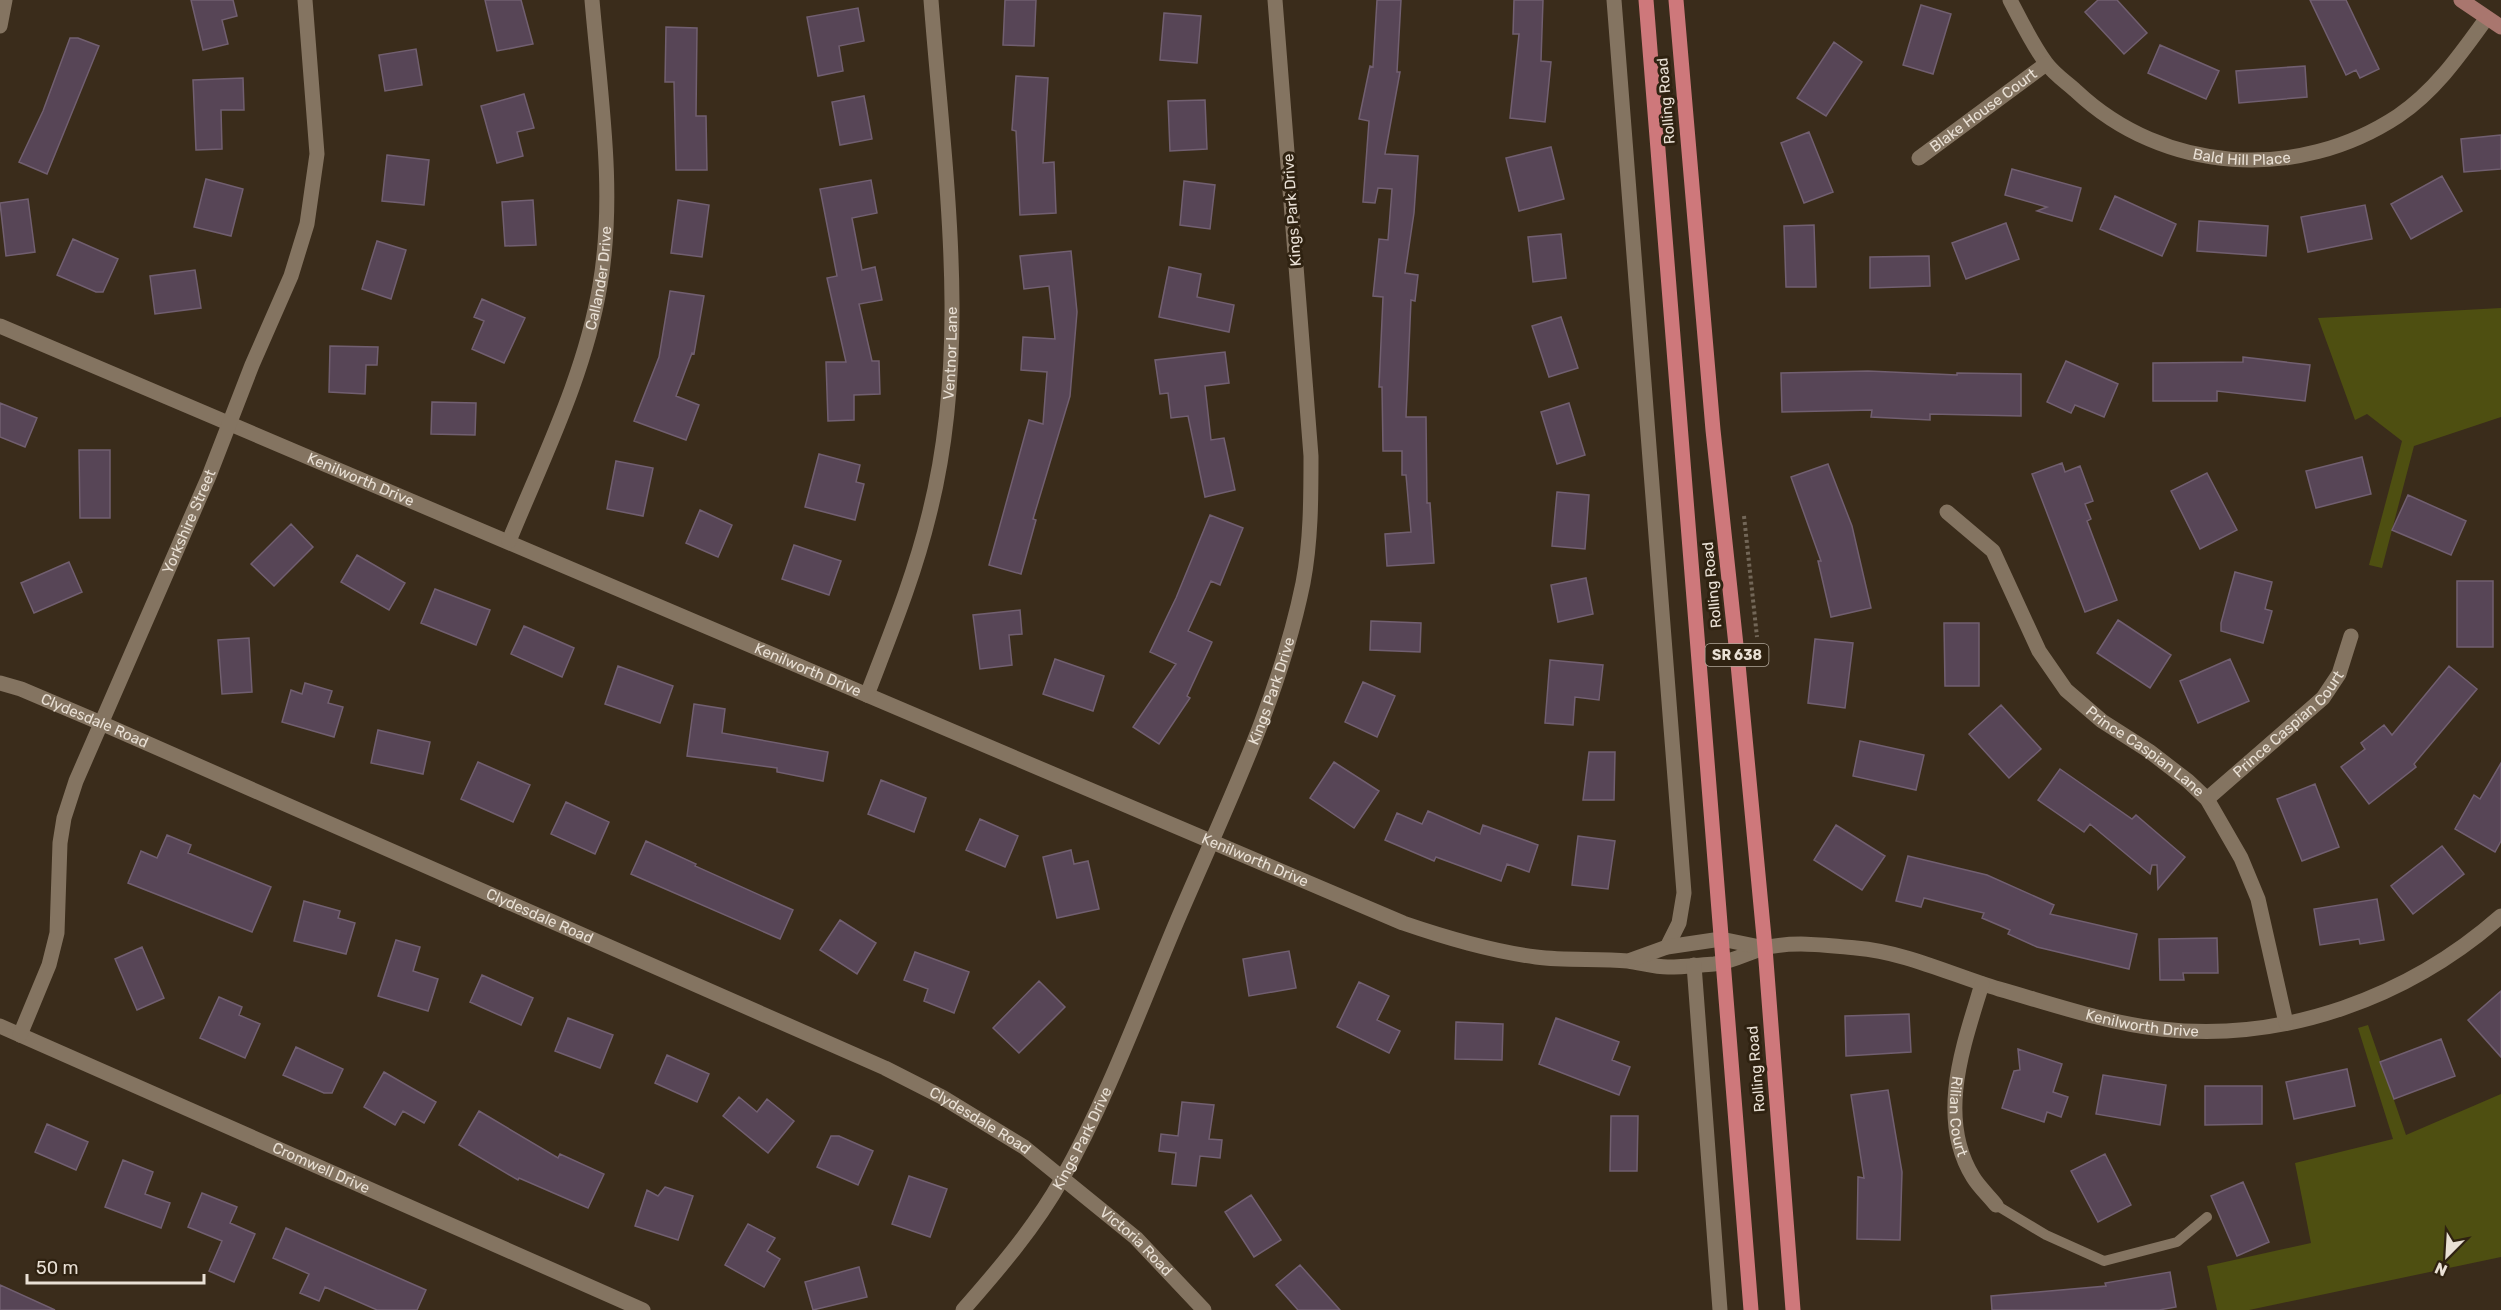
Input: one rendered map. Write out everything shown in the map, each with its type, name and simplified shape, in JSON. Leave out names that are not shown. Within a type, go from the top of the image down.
[{"type":"main road","name":"Rolling Road","points":[[1646,0],[1751,1310]]},
{"type":"main road","name":"Rolling Road","points":[[1676,0],[1713,430],[1765,948],[1794,1310]]},
{"type":"street","points":[[0,26],[5,0]]},
{"type":"street","name":"Yorkshire Street","points":[[20,1035],[49,966],[57,933],[60,843],[64,818],[76,781],[209,476],[291,276],[307,224],[313,196],[317,129],[305,0]]},
{"type":"street","name":"Callander Drive","points":[[509,541],[584,355],[600,286],[606,226],[605,171],[592,0]]},
{"type":"street","name":"Ventnor Lane","points":[[867,695],[912,577],[930,513],[944,437],[952,337],[950,241],[931,0]]},
{"type":"street","name":"Kings Park Drive","points":[[963,1310],[1038,1218],[1062,1178],[1097,1109],[1259,728],[1285,658],[1304,580],[1312,510],[1311,456],[1275,0]]},
{"type":"street","points":[[1614,0],[1684,893],[1679,923],[1667,947]]},
{"type":"street","name":"Bald Hill Place","points":[[2010,0],[2046,64],[2091,106],[2119,125],[2152,142],[2216,159],[2245,161],[2279,160],[2312,154],[2344,144],[2371,132],[2399,115],[2422,97],[2448,71],[2486,19]]},
{"type":"street","points":[[2461,0],[2501,27]]},
{"type":"street","name":"Blake House Court","points":[[1919,158],[2046,64]]},
{"type":"street","name":"Kenilworth Drive","points":[[0,326],[1403,923],[1449,939],[1490,949],[1539,957],[1628,961],[1666,967],[1723,963],[1765,948]]},
{"type":"street","name":"Prince Caspian Lane","points":[[1947,512],[1993,551],[2039,651],[2066,690],[2102,721],[2149,751],[2188,781],[2207,799],[2241,858],[2258,899],[2286,1023]]},
{"type":"street","name":"Prince Caspian Court","points":[[2207,799],[2323,698],[2339,674],[2351,636]]},
{"type":"street","name":"Clydesdale Road","points":[[0,682],[101,723],[885,1068],[942,1097],[1005,1135],[1062,1178]]},
{"type":"street","name":"Kenilworth Drive","points":[[1628,961],[1667,947],[1721,939],[1765,948],[1813,945],[1858,948],[1898,956],[1982,984],[2097,1017],[2159,1029],[2231,1030],[2286,1023],[2336,1011],[2380,995],[2431,969],[2476,938],[2501,916]]},
{"type":"street","points":[[1694,965],[1720,1310]]},
{"type":"street","name":"Rilian Court","points":[[1982,984],[1960,1059],[1955,1087],[1955,1107],[1959,1145],[1965,1162],[1973,1177],[1996,1205]]},
{"type":"street","name":"Cromwell Drive","points":[[0,1026],[643,1310]]},
{"type":"street","name":"Victoria Road","points":[[1062,1178],[1136,1238],[1204,1310]]},
{"type":"lane","points":[[1996,1205],[2046,1235],[2104,1261],[2177,1242],[2207,1216]]},
{"type":"shaded area","points":[[2501,308],[2501,417],[2414,446],[2382,568],[2369,565],[2402,441],[2367,414],[2355,420],[2318,318]]},
{"type":"shaded area","points":[[2368,1025],[2406,1135],[2501,1094],[2501,1257],[2249,1310],[2217,1310],[2207,1266],[2311,1243],[2295,1163],[2393,1139],[2358,1028]]},
{"type":"building","points":[[191,0],[233,0],[237,16],[222,20],[228,44],[203,50]]},
{"type":"building","points":[[485,0],[521,0],[533,44],[497,51]]},
{"type":"building","points":[[1005,0],[1036,0],[1034,46],[1003,45]]},
{"type":"building","points":[[1377,0],[1401,0],[1397,72],[1400,72],[1385,154],[1418,156],[1414,213],[1405,273],[1418,275],[1415,301],[1411,300],[1406,417],[1426,417],[1427,503],[1430,503],[1434,563],[1387,566],[1385,534],[1411,532],[1406,475],[1402,475],[1402,451],[1383,451],[1382,387],[1379,387],[1383,297],[1373,296],[1379,239],[1388,240],[1392,189],[1378,188],[1375,203],[1363,202],[1369,121],[1359,119],[1370,66],[1373,67]]},
{"type":"building","points":[[1514,0],[1543,0],[1541,61],[1551,62],[1545,122],[1510,118],[1519,34],[1513,34]]},
{"type":"building","points":[[2098,0],[2117,0],[2147,33],[2124,54],[2085,12]]},
{"type":"building","points":[[2310,0],[2346,0],[2379,69],[2360,78],[2356,70],[2346,75]]},
{"type":"building","points":[[1921,5],[1951,14],[1933,74],[1903,65]]},
{"type":"building","points":[[858,8],[864,41],[839,46],[843,71],[818,76],[807,17]]},
{"type":"building","points":[[1164,13],[1201,16],[1197,63],[1160,60]]},
{"type":"building","points":[[666,27],[697,28],[696,116],[706,116],[707,170],[676,170],[674,82],[665,82]]},
{"type":"building","points":[[70,38],[78,38],[99,46],[47,174],[19,162],[43,111]]},
{"type":"building","points":[[1834,42],[1862,62],[1826,116],[1797,98]]},
{"type":"building","points":[[2160,45],[2219,71],[2206,99],[2148,73]]},
{"type":"building","points":[[416,49],[422,85],[385,91],[379,55]]},
{"type":"building","points":[[2305,66],[2307,97],[2239,103],[2236,71]]},
{"type":"building","points":[[1016,76],[1048,78],[1043,163],[1054,162],[1056,213],[1020,215],[1016,131],[1012,130]]},
{"type":"building","points":[[243,78],[244,110],[221,110],[222,149],[196,150],[193,80]]},
{"type":"building","points":[[524,94],[534,128],[517,132],[523,156],[497,163],[481,106]]},
{"type":"building","points":[[864,96],[872,139],[840,145],[832,102]]},
{"type":"building","points":[[1205,100],[1207,149],[1170,151],[1168,101]]},
{"type":"building","points":[[1809,132],[1833,192],[1804,203],[1781,143]]},
{"type":"building","points":[[2501,135],[2501,169],[2464,172],[2461,139]]},
{"type":"building","points":[[1551,147],[1564,199],[1519,211],[1506,158]]},
{"type":"building","points":[[387,155],[429,160],[424,205],[382,201]]},
{"type":"building","points":[[2012,169],[2081,188],[2072,221],[2037,211],[2047,207],[2005,195]]},
{"type":"building","points":[[2442,176],[2462,211],[2411,239],[2391,204]]},
{"type":"building","points":[[206,179],[243,189],[231,236],[194,227]]},
{"type":"building","points":[[871,180],[877,213],[852,218],[862,270],[875,267],[882,300],[859,304],[872,361],[879,361],[880,394],[854,395],[854,420],[828,421],[826,362],[846,362],[827,278],[837,276],[820,189]]},
{"type":"building","points":[[1184,181],[1215,185],[1210,229],[1180,225]]},
{"type":"building","points":[[2115,196],[2176,224],[2162,256],[2100,229]]},
{"type":"building","points":[[28,199],[35,252],[6,256],[0,203]]},
{"type":"building","points":[[533,200],[536,245],[505,246],[502,202]]},
{"type":"building","points":[[678,200],[709,205],[702,257],[671,253]]},
{"type":"building","points":[[2365,205],[2372,239],[2308,252],[2301,217]]},
{"type":"building","points":[[2199,221],[2268,226],[2266,256],[2197,251]]},
{"type":"building","points":[[2006,223],[2019,259],[1966,279],[1952,243]]},
{"type":"building","points":[[1814,225],[1816,287],[1786,287],[1784,226]]},
{"type":"building","points":[[1561,234],[1566,278],[1533,282],[1528,237]]},
{"type":"building","points":[[73,239],[118,259],[103,292],[96,292],[57,275]]},
{"type":"building","points":[[377,241],[406,250],[391,299],[362,289]]},
{"type":"building","points":[[1071,251],[1077,312],[1070,396],[1033,519],[1036,520],[1021,574],[989,565],[1029,420],[1043,424],[1047,372],[1021,370],[1023,337],[1055,339],[1049,286],[1024,289],[1020,256]]},
{"type":"building","points":[[1929,256],[1930,286],[1870,288],[1870,257]]},
{"type":"building","points":[[1169,267],[1201,274],[1197,297],[1234,305],[1229,332],[1159,317]]},
{"type":"building","points":[[195,270],[201,308],[155,314],[150,276]]},
{"type":"building","points":[[670,291],[704,296],[694,354],[692,353],[676,396],[699,405],[686,440],[634,421],[659,357]]},
{"type":"building","points":[[482,299],[525,318],[504,363],[472,349],[484,321],[474,317]]},
{"type":"building","points":[[1561,317],[1578,368],[1549,377],[1532,326]]},
{"type":"building","points":[[330,346],[378,347],[377,365],[366,365],[365,394],[329,392]]},
{"type":"building","points":[[1225,352],[1229,383],[1205,386],[1211,440],[1224,438],[1235,490],[1205,497],[1188,416],[1171,418],[1168,393],[1160,394],[1155,360]]},
{"type":"building","points":[[2243,357],[2310,365],[2305,401],[2217,391],[2217,401],[2153,401],[2153,363],[2243,362]]},
{"type":"building","points":[[2066,361],[2118,384],[2104,417],[2075,405],[2071,413],[2047,402]]},
{"type":"building","points":[[1868,371],[1957,375],[1957,373],[2021,374],[2021,416],[1930,414],[1930,420],[1871,417],[1872,410],[1782,412],[1781,373]]},
{"type":"building","points":[[432,402],[476,403],[475,435],[431,434]]},
{"type":"building","points":[[0,403],[37,418],[25,447],[0,437]]},
{"type":"building","points":[[1569,403],[1585,455],[1557,464],[1541,412]]},
{"type":"building","points":[[79,450],[110,450],[110,518],[80,518]]},
{"type":"building","points":[[819,454],[860,465],[856,482],[864,484],[855,520],[805,507]]},
{"type":"building","points":[[2362,457],[2371,494],[2316,508],[2306,471]]},
{"type":"building","points":[[616,461],[653,468],[643,516],[607,509]]},
{"type":"building","points":[[2062,463],[2065,472],[2080,466],[2093,501],[2085,504],[2091,519],[2087,521],[2117,600],[2085,612],[2032,474]]},
{"type":"building","points":[[1828,464],[1852,526],[1871,608],[1831,617],[1818,561],[1821,561],[1791,477]]},
{"type":"building","points":[[2207,473],[2237,530],[2200,549],[2171,491]]},
{"type":"building","points":[[1557,492],[1589,495],[1585,549],[1552,546]]},
{"type":"building","points":[[2408,495],[2466,521],[2451,555],[2392,530]]},
{"type":"building","points":[[700,510],[732,525],[718,557],[686,543]]},
{"type":"building","points":[[1210,515],[1243,528],[1220,585],[1211,581],[1188,631],[1212,642],[1187,696],[1190,698],[1159,744],[1133,727],[1176,664],[1150,652],[1176,598]]},
{"type":"building","points":[[291,524],[313,547],[274,586],[251,564]]},
{"type":"building","points":[[794,545],[841,561],[829,595],[782,579]]},
{"type":"building","points":[[357,555],[405,583],[389,610],[341,582]]},
{"type":"building","points":[[69,562],[82,592],[34,613],[21,583]]},
{"type":"building","points":[[2235,572],[2272,582],[2265,609],[2272,611],[2263,643],[2221,631],[2221,623]]},
{"type":"building","points":[[1586,578],[1593,614],[1558,622],[1551,585]]},
{"type":"building","points":[[2457,581],[2493,581],[2493,647],[2457,647]]},
{"type":"building","points":[[435,589],[490,610],[476,645],[421,623]]},
{"type":"building","points":[[1020,610],[1022,634],[1009,635],[1012,665],[980,669],[973,615]]},
{"type":"building","points":[[2118,620],[2171,655],[2150,688],[2097,653]]},
{"type":"building","points":[[1371,621],[1421,623],[1420,652],[1370,650]]},
{"type":"building","points":[[1944,623],[1979,623],[1979,686],[1945,686]]},
{"type":"building","points":[[524,626],[574,648],[562,677],[511,654]]},
{"type":"building","points":[[249,638],[252,692],[222,694],[218,640]]},
{"type":"building","points":[[1815,639],[1853,643],[1845,708],[1808,703]]},
{"type":"building","points":[[1055,659],[1104,676],[1093,711],[1043,694]]},
{"type":"building","points":[[2230,659],[2249,701],[2198,723],[2180,681]]},
{"type":"building","points":[[1550,660],[1603,665],[1599,700],[1575,697],[1573,725],[1545,723]]},
{"type":"building","points":[[618,666],[673,686],[660,723],[605,704]]},
{"type":"building","points":[[2449,666],[2477,689],[2414,764],[2416,767],[2369,804],[2341,767],[2365,749],[2361,743],[2384,725],[2392,735]]},
{"type":"building","points":[[1363,682],[1395,696],[1377,737],[1345,722]]},
{"type":"building","points":[[305,683],[332,691],[328,703],[343,707],[334,737],[282,722],[291,690],[302,694]]},
{"type":"building","points":[[694,704],[725,709],[722,733],[828,752],[823,781],[777,772],[777,768],[687,756]]},
{"type":"building","points":[[2001,705],[2041,749],[2009,778],[1969,734]]},
{"type":"building","points":[[378,730],[430,742],[423,774],[371,763]]},
{"type":"building","points":[[1860,741],[1924,755],[1916,790],[1853,776]]},
{"type":"building","points":[[1589,752],[1615,752],[1614,800],[1583,800]]},
{"type":"building","points":[[478,762],[530,785],[513,822],[461,799]]},
{"type":"building","points":[[1334,762],[1379,791],[1354,828],[1310,798]]},
{"type":"building","points":[[2501,763],[2501,841],[2495,852],[2455,829],[2474,795],[2480,799]]},
{"type":"building","points":[[2060,769],[2132,819],[2136,815],[2185,857],[2158,889],[2157,865],[2152,865],[2150,874],[2090,824],[2084,832],[2038,800]]},
{"type":"building","points":[[881,780],[926,798],[914,832],[868,814]]},
{"type":"building","points":[[2315,784],[2339,847],[2302,861],[2277,799]]},
{"type":"building","points":[[566,802],[609,822],[595,854],[551,834]]},
{"type":"building","points":[[1428,811],[1480,834],[1483,825],[1538,845],[1529,872],[1507,864],[1501,881],[1436,857],[1434,861],[1385,840],[1397,813],[1422,824]]},
{"type":"building","points":[[980,819],[1018,836],[1005,867],[966,850]]},
{"type":"building","points":[[1836,825],[1885,856],[1862,890],[1814,860]]},
{"type":"building","points":[[167,835],[191,845],[188,853],[271,887],[252,932],[128,883],[141,851],[157,858]]},
{"type":"building","points":[[1578,836],[1615,841],[1608,889],[1572,885]]},
{"type":"building","points":[[646,841],[696,864],[695,866],[793,910],[780,939],[631,874]]},
{"type":"building","points":[[2442,846],[2464,874],[2413,914],[2391,886]]},
{"type":"building","points":[[1071,850],[1074,864],[1088,861],[1099,909],[1057,918],[1043,857]]},
{"type":"building","points":[[1908,856],[1987,875],[2054,905],[2050,914],[2137,934],[2129,969],[2037,947],[2008,934],[2010,930],[1982,918],[1984,913],[1924,898],[1921,907],[1896,901]]},
{"type":"building","points":[[2377,899],[2384,940],[2360,944],[2359,939],[2320,945],[2314,909]]},
{"type":"building","points":[[304,901],[340,911],[338,918],[355,923],[346,954],[294,941]]},
{"type":"building","points":[[840,920],[876,943],[857,974],[820,950]]},
{"type":"building","points":[[2217,938],[2218,973],[2183,973],[2184,980],[2160,980],[2159,939]]},
{"type":"building","points":[[396,940],[420,947],[413,971],[438,979],[428,1011],[378,996]]},
{"type":"building","points":[[142,947],[164,998],[137,1010],[115,959]]},
{"type":"building","points":[[1289,951],[1296,988],[1249,996],[1243,959]]},
{"type":"building","points":[[915,952],[969,972],[954,1013],[924,1001],[928,989],[904,980]]},
{"type":"building","points":[[482,975],[533,998],[521,1025],[470,1002]]},
{"type":"building","points":[[1039,981],[1065,1007],[1019,1053],[993,1028]]},
{"type":"building","points":[[1359,982],[1389,996],[1377,1020],[1400,1031],[1389,1053],[1337,1027]]},
{"type":"building","points":[[2501,991],[2501,1057],[2468,1020]]},
{"type":"building","points":[[219,997],[242,1007],[239,1015],[260,1024],[245,1058],[200,1038]]},
{"type":"building","points":[[1909,1014],[1911,1052],[1846,1056],[1845,1016]]},
{"type":"building","points":[[568,1018],[613,1035],[600,1068],[555,1051]]},
{"type":"building","points":[[1556,1018],[1619,1042],[1612,1060],[1630,1067],[1619,1095],[1539,1064]]},
{"type":"building","points":[[1456,1022],[1503,1024],[1502,1060],[1455,1059]]},
{"type":"building","points":[[2441,1039],[2455,1076],[2394,1099],[2380,1062]]},
{"type":"building","points":[[296,1047],[343,1069],[332,1093],[324,1093],[283,1075]]},
{"type":"building","points":[[2018,1049],[2062,1064],[2053,1092],[2068,1097],[2061,1117],[2047,1112],[2044,1122],[2002,1108],[2014,1071],[2020,1070]]},
{"type":"building","points":[[667,1055],[709,1074],[697,1102],[655,1083]]},
{"type":"building","points":[[2347,1069],[2355,1106],[2294,1119],[2286,1082]]},
{"type":"building","points":[[384,1072],[436,1102],[424,1123],[403,1111],[395,1125],[364,1107]]},
{"type":"building","points":[[2103,1075],[2166,1085],[2160,1125],[2096,1114]]},
{"type":"building","points":[[2205,1086],[2262,1086],[2262,1124],[2205,1125]]},
{"type":"building","points":[[1888,1090],[1902,1172],[1900,1240],[1857,1239],[1858,1177],[1864,1178],[1851,1095]]},
{"type":"building","points":[[739,1097],[757,1112],[767,1099],[794,1121],[768,1153],[723,1116]]},
{"type":"building","points":[[1182,1102],[1214,1105],[1209,1139],[1222,1140],[1220,1158],[1200,1156],[1196,1186],[1172,1184],[1176,1153],[1159,1151],[1161,1134],[1178,1136]]},
{"type":"building","points":[[479,1111],[558,1158],[560,1154],[604,1174],[588,1208],[519,1178],[518,1180],[459,1145]]},
{"type":"building","points":[[1611,1116],[1638,1116],[1637,1171],[1610,1171]]},
{"type":"building","points":[[47,1124],[88,1142],[76,1170],[35,1152]]},
{"type":"building","points":[[831,1136],[839,1136],[873,1151],[858,1185],[817,1167]]},
{"type":"building","points":[[2105,1154],[2131,1205],[2098,1222],[2071,1171]]},
{"type":"building","points":[[123,1160],[153,1172],[145,1194],[170,1203],[161,1228],[105,1207]]},
{"type":"building","points":[[909,1176],[947,1189],[930,1237],[892,1224]]},
{"type":"building","points":[[2243,1182],[2269,1242],[2237,1256],[2211,1196]]},
{"type":"building","points":[[665,1187],[693,1196],[678,1240],[635,1226],[647,1190],[658,1196]]},
{"type":"building","points":[[202,1193],[237,1207],[230,1223],[255,1234],[234,1282],[209,1271],[222,1241],[188,1227]]},
{"type":"building","points":[[1251,1195],[1281,1240],[1254,1257],[1225,1212]]},
{"type":"building","points":[[748,1224],[775,1238],[767,1251],[780,1259],[764,1287],[725,1265]]},
{"type":"building","points":[[286,1228],[426,1290],[417,1310],[377,1310],[325,1287],[319,1301],[300,1293],[309,1274],[273,1258]]},
{"type":"building","points":[[1300,1265],[1340,1310],[1298,1310],[1276,1285]]},
{"type":"building","points":[[859,1267],[867,1297],[813,1310],[805,1282]]},
{"type":"building","points":[[2170,1272],[2176,1307],[2159,1310],[1992,1310],[1991,1296],[2106,1286],[2105,1283]]},
{"type":"building","points":[[0,1285],[55,1310],[0,1310]]}]
